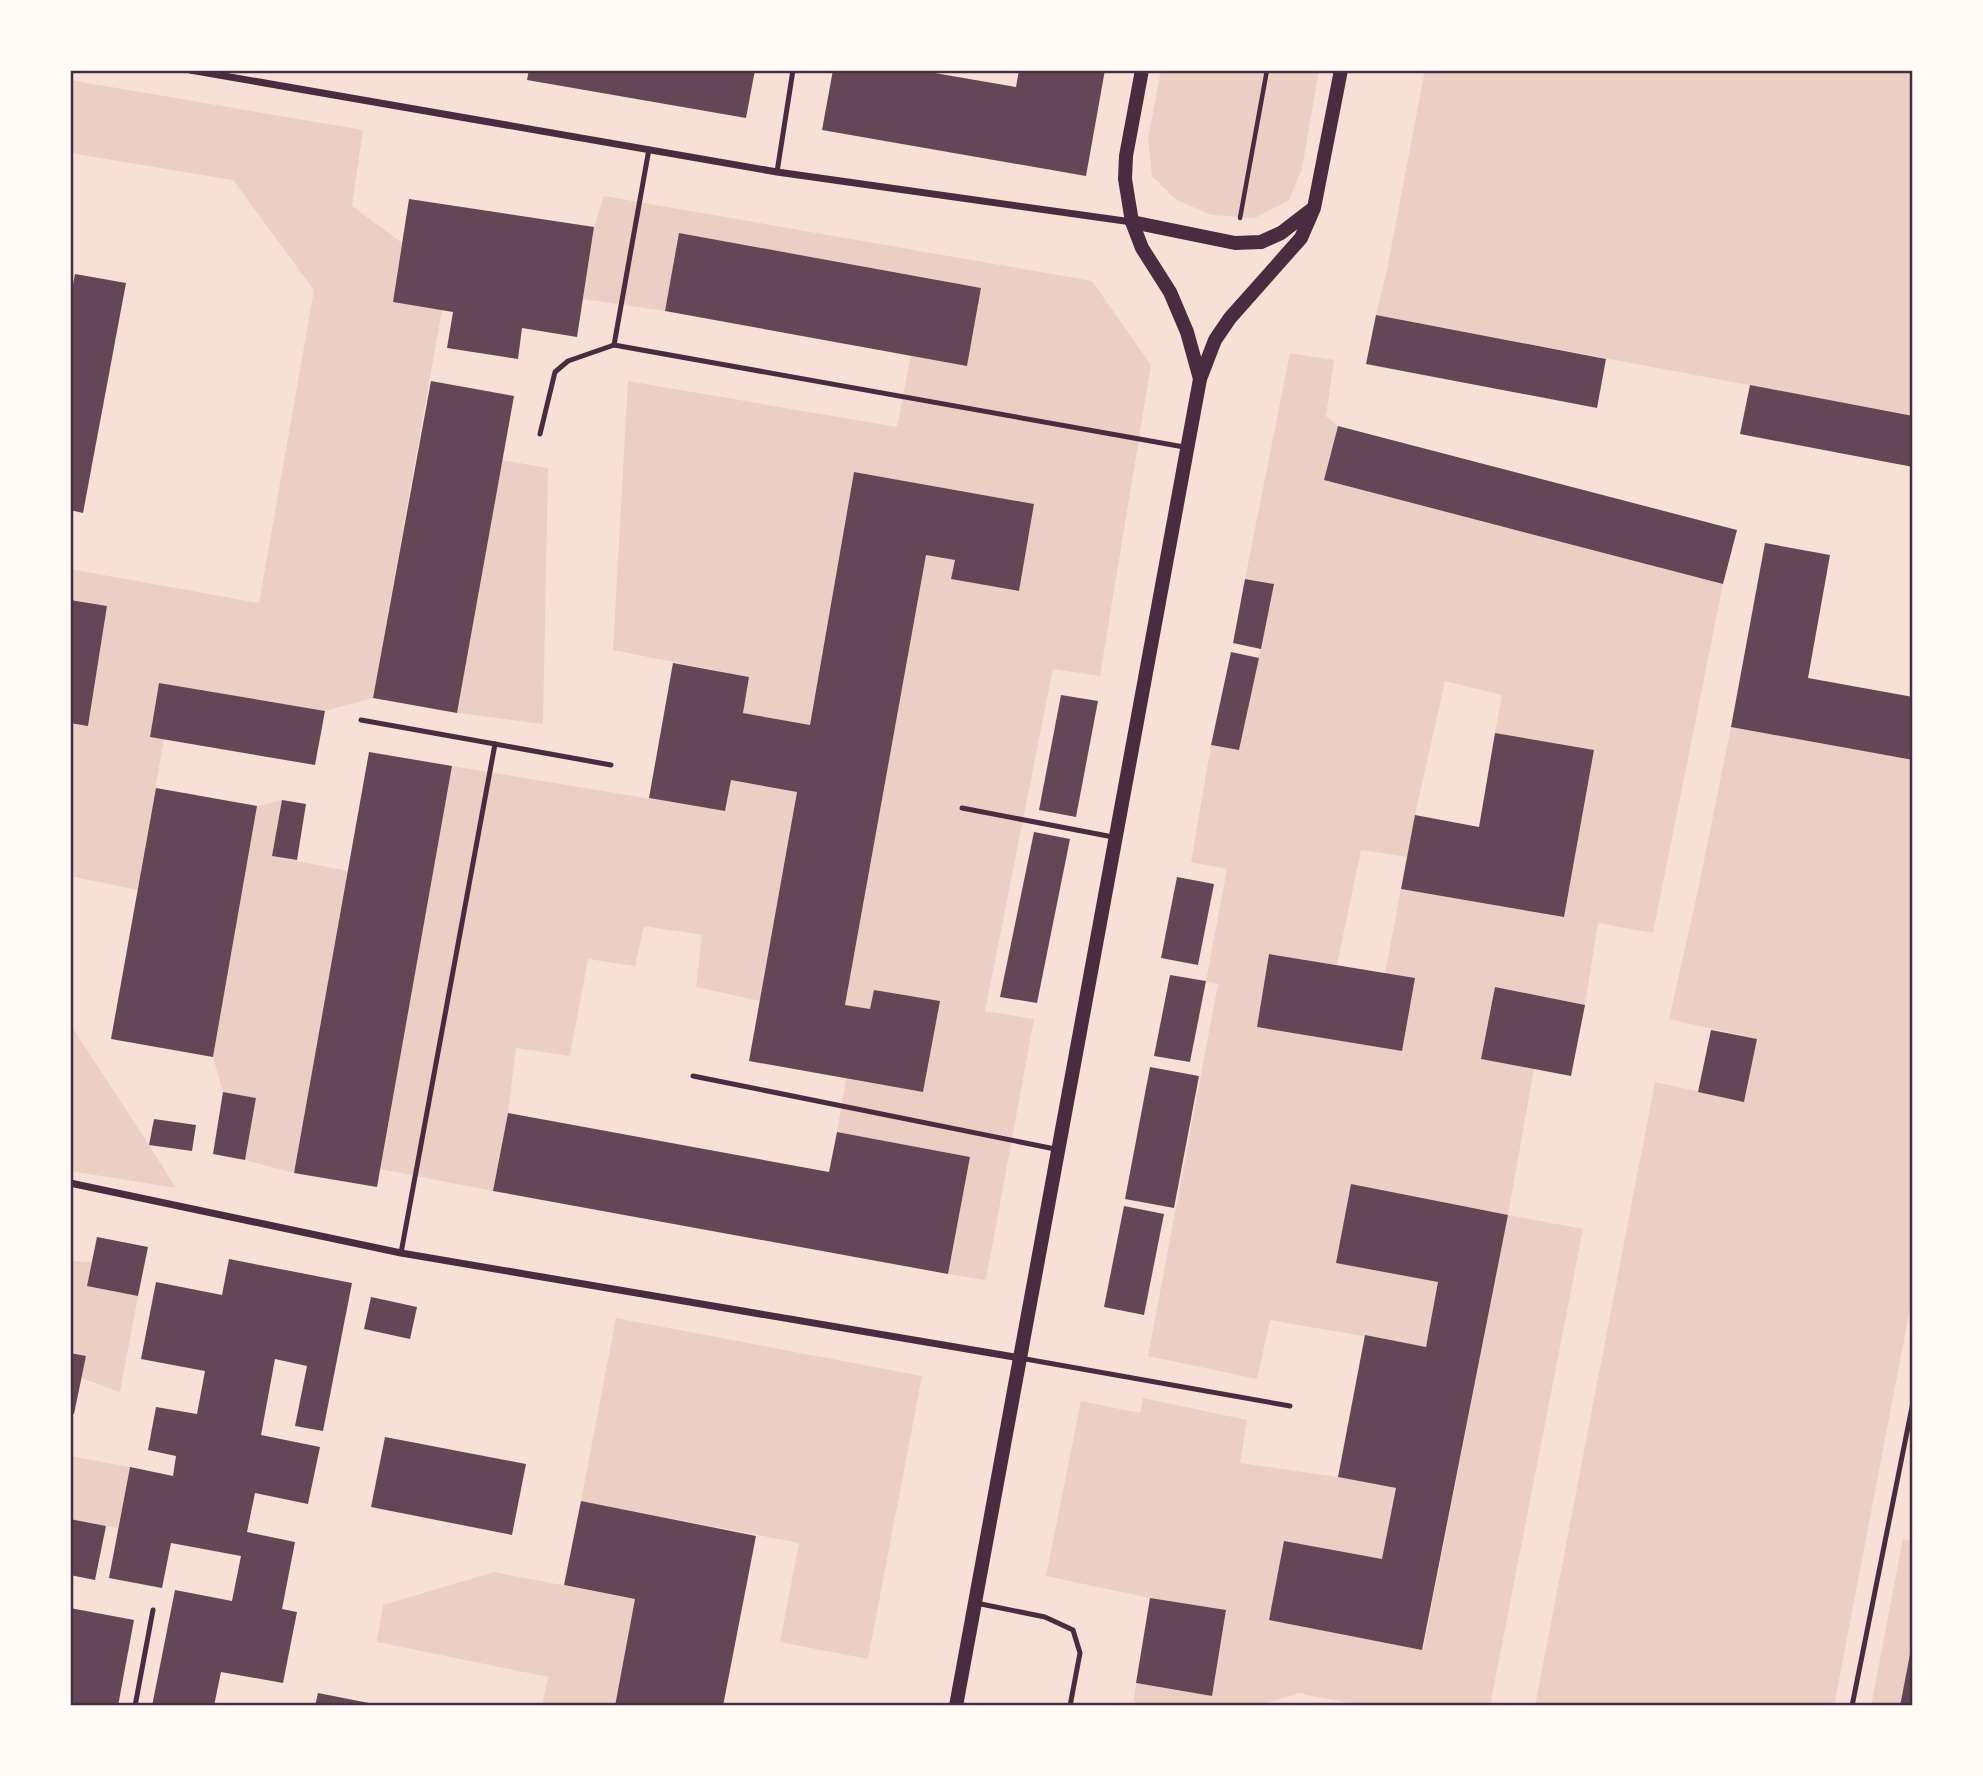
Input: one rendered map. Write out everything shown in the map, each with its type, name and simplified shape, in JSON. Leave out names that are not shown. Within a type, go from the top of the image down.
[{"type":"main road","points":[[1142,70],[1126,156],[1125,179],[1132,222],[1142,248],[1170,292],[1187,332],[1200,379]]},
{"type":"main road","points":[[956,1706],[1200,379],[1215,340],[1230,318],[1301,239],[1314,208],[1341,70]]},
{"type":"main road","points":[[1132,222],[1235,243],[1261,242],[1281,233],[1314,208]]},
{"type":"street","points":[[190,70],[777,172],[1132,222]]},
{"type":"street","points":[[70,1183],[401,1253],[1020,1358]]},
{"type":"lane","points":[[777,172],[793,70]]},
{"type":"lane","points":[[614,345],[649,149]]},
{"type":"lane","points":[[540,434],[555,372],[568,361],[614,345],[1188,447]]},
{"type":"lane","points":[[361,720],[611,765]]},
{"type":"lane","points":[[401,1253],[495,744]]},
{"type":"lane","points":[[962,808],[1116,838]]},
{"type":"lane","points":[[694,1076],[1058,1149]]},
{"type":"lane","points":[[1020,1358],[1290,1406]]},
{"type":"lane","points":[[1852,1706],[1913,1402]]},
{"type":"lane","points":[[975,1603],[1045,1617],[1073,1630],[1080,1653],[1070,1706]]},
{"type":"lane","points":[[135,1706],[153,1611]]},
{"type":"path","points":[[1235,243],[1267,70]]},
{"type":"shaded area","points":[[1161,70],[1319,70],[1302,169],[1289,200],[1255,218],[1211,215],[1175,199],[1152,176],[1148,139]]},
{"type":"shaded area","points":[[1425,70],[1913,70],[1913,416],[1376,315]]},
{"type":"shaded area","points":[[70,80],[363,130],[352,206],[402,243],[393,302],[442,310],[373,698],[325,711],[159,683],[150,737],[164,739],[138,890],[70,876],[70,723],[88,725],[107,607],[70,600],[70,569],[259,603],[314,290],[233,180],[70,153]]},
{"type":"shaded area","points":[[604,196],[1092,281],[1151,365],[1100,676],[1053,669],[985,1011],[1034,1019],[986,1280],[948,1274],[970,1157],[837,1132],[846,1079],[923,1092],[940,1002],[875,990],[870,1009],[845,1005],[926,555],[955,560],[951,578],[1018,591],[1034,504],[854,472],[810,725],[743,713],[749,677],[613,650],[628,381],[897,427],[911,355],[967,365],[981,288],[680,233],[665,311],[583,299],[594,227]]},
{"type":"shaded area","points":[[1290,353],[1334,360],[1326,416],[1338,426],[1324,480],[1723,584],[1653,933],[1598,923],[1585,1005],[1495,987],[1481,1058],[1534,1069],[1508,1215],[1438,1282],[1426,1347],[1270,1320],[1257,1379],[1148,1356],[1218,984],[1206,981],[1227,869],[1191,862],[1211,745],[1239,750],[1274,584],[1245,579]],"holes":[[[1445,681],[1502,695],[1495,733],[1594,750],[1564,917],[1401,889],[1385,973],[1402,1051],[1257,1027],[1269,954],[1337,965],[1361,850],[1407,857]]]},
{"type":"shaded area","points":[[502,460],[548,468],[543,724],[457,713]]},
{"type":"shaded area","points":[[1731,727],[1913,760],[1913,1293],[1834,1706],[1535,1706],[1655,1082],[1744,1101],[1757,1039],[1669,1019]]},
{"type":"shaded area","points":[[452,766],[725,811],[731,780],[797,792],[760,1001],[696,987],[702,935],[644,926],[635,966],[588,959],[570,1056],[516,1048],[508,1113],[493,1191],[380,1169]]},
{"type":"shaded area","points":[[282,800],[272,856],[348,871],[294,1173],[245,1160],[256,1098],[223,1092],[213,1057],[257,806]]},
{"type":"shaded area","points":[[70,1024],[149,1145],[176,1188],[70,1171]]},
{"type":"shaded area","points":[[1508,1215],[1583,1229],[1490,1706],[1365,1706],[1298,1693],[1259,1706],[1133,1706],[1136,1683],[1212,1696],[1226,1610],[1150,1598],[1046,1576],[1081,1401],[1140,1413],[1143,1398],[1247,1420],[1240,1463],[1396,1488],[1382,1559],[1269,1620],[1423,1650]]},
{"type":"shaded area","points":[[70,1261],[92,1262],[87,1286],[138,1296],[120,1392],[81,1378],[86,1357],[70,1353]]},
{"type":"shaded area","points":[[616,1318],[922,1376],[868,1659],[780,1642],[799,1543],[581,1501]]},
{"type":"shaded area","points":[[70,1456],[130,1467],[118,1528],[70,1519]]},
{"type":"shaded area","points":[[1903,1539],[1913,1541],[1913,1655],[1910,1654],[1900,1706],[1871,1706]]},
{"type":"shaded area","points":[[494,1572],[635,1599],[615,1706],[542,1706],[548,1677],[377,1642],[383,1605]]},
{"type":"building","points":[[529,70],[755,70],[746,118],[527,80]]},
{"type":"building","points":[[833,70],[917,70],[1016,87],[1019,70],[1105,70],[1086,176],[822,130]]},
{"type":"building","points":[[409,199],[594,227],[577,337],[522,328],[518,359],[447,348],[453,312],[393,302]]},
{"type":"building","points":[[679,233],[981,288],[967,366],[665,311]]},
{"type":"building","points":[[75,274],[126,283],[83,513],[70,510],[70,301]]},
{"type":"building","points":[[1376,315],[1606,359],[1597,408],[1366,364]]},
{"type":"building","points":[[431,381],[514,396],[457,713],[373,698]]},
{"type":"building","points":[[1750,385],[1913,416],[1913,467],[1740,434]]},
{"type":"building","points":[[1338,426],[1737,530],[1723,584],[1324,480]]},
{"type":"building","points":[[854,472],[1034,504],[1019,591],[951,579],[955,560],[926,555],[845,1005],[870,1009],[874,990],[940,1001],[923,1092],[749,1061],[797,792],[731,780],[725,811],[649,798],[673,663],[749,677],[743,713],[810,725]]},
{"type":"building","points":[[1765,543],[1830,555],[1808,678],[1913,697],[1913,760],[1731,727]]},
{"type":"building","points":[[1245,579],[1274,584],[1261,649],[1233,643]]},
{"type":"building","points":[[70,600],[107,606],[88,726],[70,723]]},
{"type":"building","points":[[1231,652],[1259,658],[1239,750],[1211,745]]},
{"type":"building","points":[[159,683],[325,711],[315,765],[150,737]]},
{"type":"building","points":[[1061,695],[1098,701],[1076,817],[1039,810]]},
{"type":"building","points":[[1495,733],[1594,750],[1564,917],[1401,889],[1415,815],[1479,827]]},
{"type":"building","points":[[369,752],[452,766],[377,1187],[294,1173]]},
{"type":"building","points":[[156,788],[257,806],[213,1057],[111,1039]]},
{"type":"building","points":[[282,800],[306,804],[297,860],[272,856]]},
{"type":"building","points":[[1034,832],[1070,839],[1037,1003],[1000,997]]},
{"type":"building","points":[[1177,877],[1214,884],[1198,965],[1161,958]]},
{"type":"building","points":[[1269,954],[1415,978],[1402,1051],[1257,1027]]},
{"type":"building","points":[[1170,975],[1206,981],[1190,1062],[1154,1056]]},
{"type":"building","points":[[1495,987],[1585,1005],[1571,1076],[1481,1059]]},
{"type":"building","points":[[1711,1030],[1757,1039],[1744,1102],[1698,1092]]},
{"type":"building","points":[[1150,1067],[1199,1076],[1174,1208],[1125,1199]]},
{"type":"building","points":[[223,1092],[256,1098],[245,1160],[213,1154]]},
{"type":"building","points":[[508,1113],[829,1172],[837,1132],[970,1157],[948,1274],[493,1191]]},
{"type":"building","points":[[154,1119],[196,1125],[192,1151],[149,1145]]},
{"type":"building","points":[[1351,1184],[1508,1215],[1422,1650],[1269,1620],[1284,1541],[1382,1559],[1396,1488],[1338,1477],[1365,1335],[1426,1347],[1438,1282],[1336,1263]]},
{"type":"building","points":[[1124,1206],[1164,1214],[1144,1315],[1104,1307]]},
{"type":"building","points":[[97,1237],[148,1247],[138,1296],[87,1286]]},
{"type":"building","points":[[229,1259],[352,1283],[323,1431],[295,1426],[307,1366],[275,1359],[261,1435],[320,1447],[308,1504],[255,1493],[247,1532],[295,1542],[282,1609],[297,1612],[283,1683],[221,1672],[214,1706],[152,1706],[175,1590],[232,1601],[241,1556],[171,1543],[162,1588],[109,1578],[130,1467],[173,1476],[176,1456],[148,1450],[156,1407],[197,1414],[205,1371],[141,1359],[156,1282],[222,1295]]},
{"type":"building","points":[[371,1297],[417,1307],[410,1339],[364,1329]]},
{"type":"building","points":[[70,1353],[86,1356],[74,1414],[70,1413]]},
{"type":"building","points":[[385,1437],[526,1464],[512,1535],[371,1507]]},
{"type":"building","points":[[581,1501],[756,1536],[723,1706],[615,1706],[635,1599],[564,1585]]},
{"type":"building","points":[[70,1519],[106,1526],[95,1580],[70,1575]]},
{"type":"building","points":[[1150,1598],[1226,1610],[1212,1696],[1136,1683]]},
{"type":"building","points":[[70,1608],[134,1620],[118,1706],[70,1706]]},
{"type":"building","points":[[1910,1654],[1913,1655],[1913,1706],[1900,1706]]},
{"type":"building","points":[[318,1693],[379,1705],[379,1706],[315,1706]]}]
